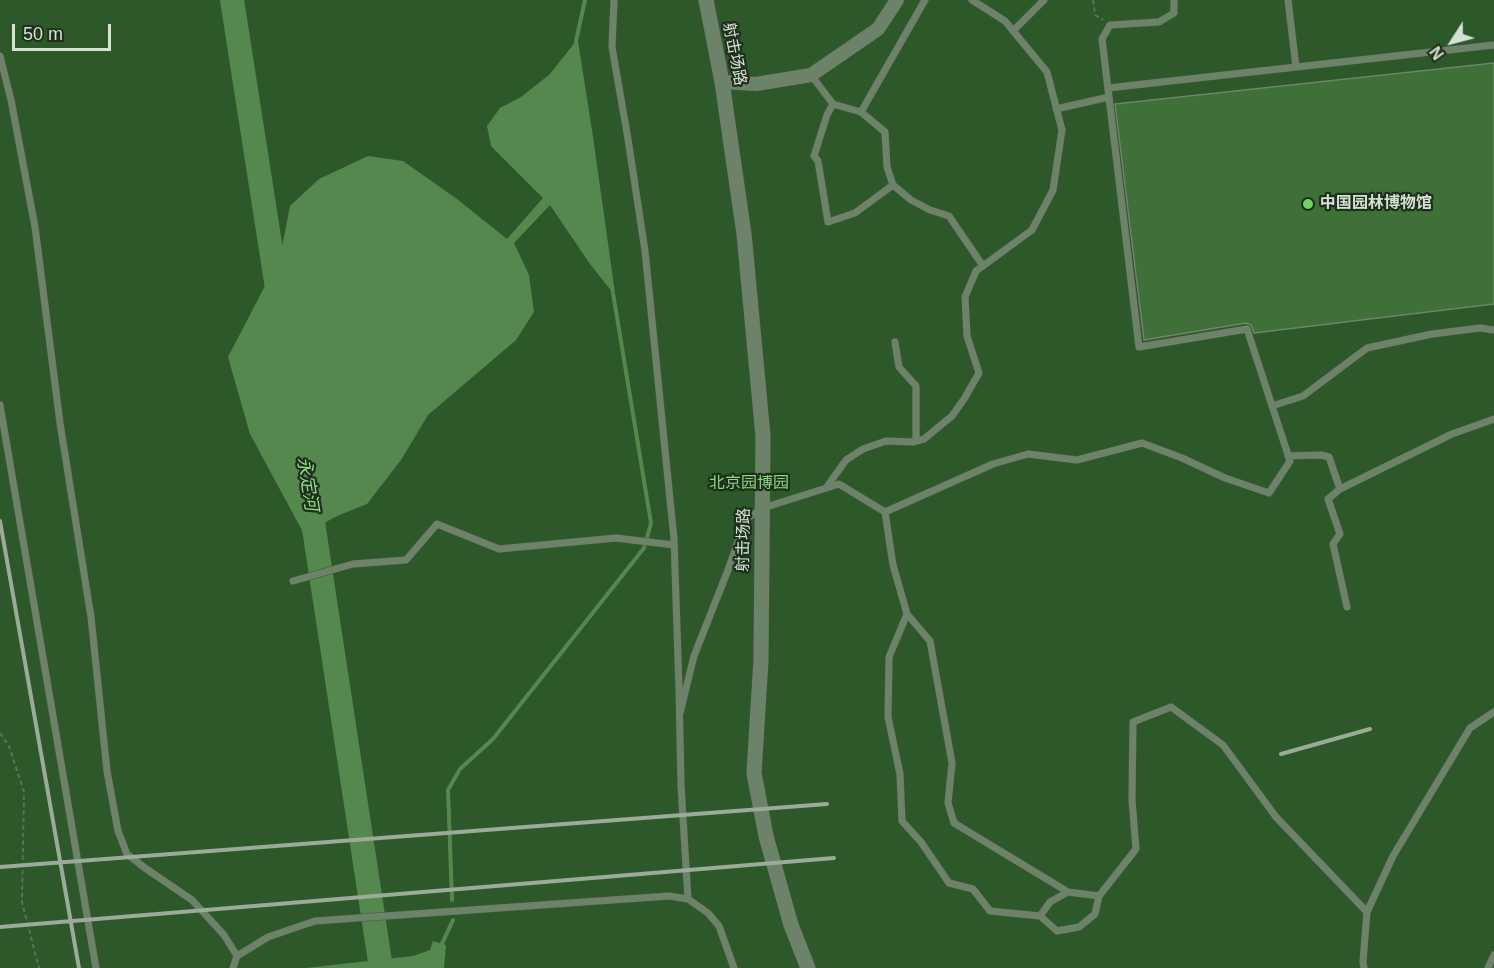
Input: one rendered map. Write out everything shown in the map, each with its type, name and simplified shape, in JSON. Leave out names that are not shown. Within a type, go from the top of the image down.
[{"type":"street","name":"射击场路","points":[[706,0],[722,82],[744,234],[762,424],[761,660],[754,773],[770,847],[791,925],[808,968]]},
{"type":"street","points":[[722,82],[756,84],[811,75],[878,29],[897,0]]},
{"type":"lane","points":[[614,0],[612,47],[645,252],[674,545],[681,785],[688,898]]},
{"type":"lane","points":[[861,112],[925,0]]},
{"type":"lane","points":[[825,488],[846,460],[863,449],[886,441],[924,439],[952,416],[979,373],[967,336],[965,297],[976,271],[1032,230],[1053,190],[1062,130],[1047,72],[1005,21],[972,0]]},
{"type":"lane","points":[[1013,31],[1044,0]]},
{"type":"lane","points":[[885,512],[993,464],[1028,454],[1077,460],[1142,443],[1225,478],[1269,493],[1290,461],[1247,329],[1139,348],[1102,39],[1110,26],[1158,22],[1174,13],[1174,0]]},
{"type":"lane","points":[[1288,0],[1296,67]]},
{"type":"lane","points":[[1056,109],[1109,92],[1296,67],[1494,45]]},
{"type":"lane","points":[[0,56],[11,100],[35,226],[60,423],[91,617],[107,771],[118,831],[127,854],[192,900],[224,934],[237,956]]},
{"type":"lane","points":[[811,75],[833,104],[861,112],[885,132],[887,167],[893,185],[911,200],[930,210],[949,216],[983,267]]},
{"type":"lane","points":[[833,104],[826,115],[814,156],[818,161],[828,222],[855,213],[893,185]]},
{"type":"lane","points":[[1272,406],[1303,396],[1367,348],[1432,334],[1480,328],[1494,330]]},
{"type":"lane","points":[[895,342],[899,367],[916,386],[916,441]]},
{"type":"lane","points":[[0,405],[96,968]]},
{"type":"lane","points":[[1347,607],[1332,544],[1340,534],[1328,499],[1340,489],[1452,434],[1494,419]]},
{"type":"lane","points":[[1288,456],[1321,455],[1329,457],[1340,489]]},
{"type":"lane","points":[[680,713],[694,656],[746,519],[762,508],[839,484],[885,512]]},
{"type":"lane","points":[[885,512],[893,565],[907,614],[930,641],[952,763],[948,803],[954,823],[1068,892],[1099,896]]},
{"type":"lane","points":[[293,581],[353,564],[406,560],[437,524],[499,549],[616,538],[674,545]]},
{"type":"lane","points":[[907,614],[889,657],[888,717],[900,774],[902,821],[921,842],[949,883],[973,889],[990,911],[1040,916],[1057,931],[1079,927],[1095,914],[1099,896],[1136,849],[1132,800],[1133,722],[1171,707],[1223,745],[1276,817],[1367,912]]},
{"type":"lane","points":[[1364,968],[1367,912],[1393,856],[1470,728],[1494,712]]},
{"type":"lane","points":[[1040,916],[1050,902],[1068,892]]},
{"type":"lane","points":[[233,968],[237,956],[268,937],[315,921],[669,896],[688,898],[708,913],[719,926],[734,968]]},
{"type":"lane","points":[[1489,967],[1494,955]]},
{"type":"path","points":[[1093,0],[1095,15],[1110,26]]},
{"type":"path","points":[[0,733],[9,746],[24,792],[22,902],[39,968]]},
{"type":"green space","name":"北京园博园","points":[[0,0],[1494,0],[1494,968],[0,968]]},
{"type":"water","points":[[576,41],[613,293],[590,264],[550,205],[514,243],[529,275],[534,312],[516,340],[428,415],[401,460],[367,504],[337,516],[304,534],[250,434],[228,357],[280,257],[290,206],[319,179],[368,156],[403,161],[457,199],[507,239],[543,198],[491,146],[487,126],[500,108],[521,97],[550,74]]},
{"type":"water","points":[[433,941],[446,945],[444,968],[306,968],[413,956],[430,950]]},
{"type":"building","name":"中国园林博物馆","points":[[1494,63],[1494,304],[1254,333],[1251,325],[1246,323],[1144,340],[1115,104]]},
{"type":"waterway","name":"永定河","points":[[232,0],[279,301]]},
{"type":"waterway","points":[[452,900],[448,790],[460,769],[493,739],[644,548],[651,523],[613,293],[576,41],[585,0]]},
{"type":"waterway","name":"永定河","points":[[309,496],[381,968]]},
{"type":"waterway","points":[[440,948],[453,920]]},
{"type":"railway","points":[[0,521],[79,968]]},
{"type":"railway","points":[[1281,754],[1370,729]]},
{"type":"railway","points":[[0,867],[827,804]]},
{"type":"railway","points":[[0,927],[834,858]]},
{"type":"place","name":"中国园林博物馆","points":[[1308,204]]}]
